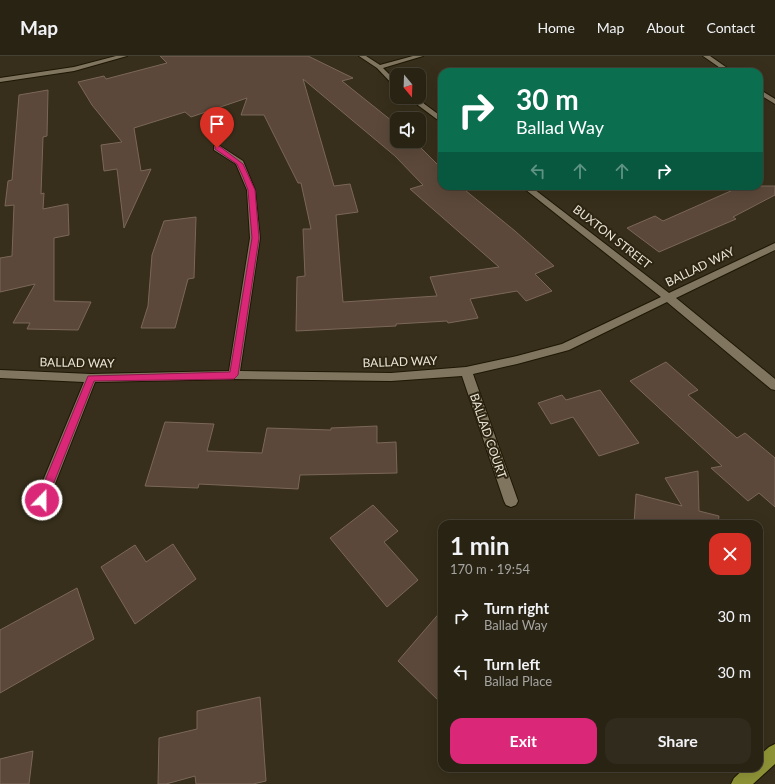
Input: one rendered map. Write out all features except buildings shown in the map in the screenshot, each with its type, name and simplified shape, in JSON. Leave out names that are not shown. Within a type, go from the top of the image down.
[{"type":"main road","points":[[763,764],[775,753]]},
{"type":"main road","points":[[740,784],[754,772]]},
{"type":"street","points":[[0,80],[74,69],[124,56]]},
{"type":"street","points":[[362,56],[379,67],[390,79]]},
{"type":"street","points":[[379,67],[420,56]]},
{"type":"street","points":[[706,56],[724,68]]},
{"type":"street","points":[[763,94],[775,102]]},
{"type":"street","points":[[420,104],[438,118]]},
{"type":"street","points":[[217,148],[240,164],[246,177],[251,190],[255,238],[234,375]]},
{"type":"street","name":"BUXTON STREET","points":[[530,190],[668,297],[775,386]]},
{"type":"street","name":"BALLAD WAY","points":[[0,374],[91,378],[234,375],[391,376],[466,372],[565,347],[775,246]]},
{"type":"street","name":"BALLAD COURT","points":[[466,372],[510,501]]},
{"type":"street","points":[[42,500],[91,378]]},
{"type":"route","points":[[42,500],[91,378],[234,375],[255,238],[251,190],[246,177],[240,164],[217,148]]}]
